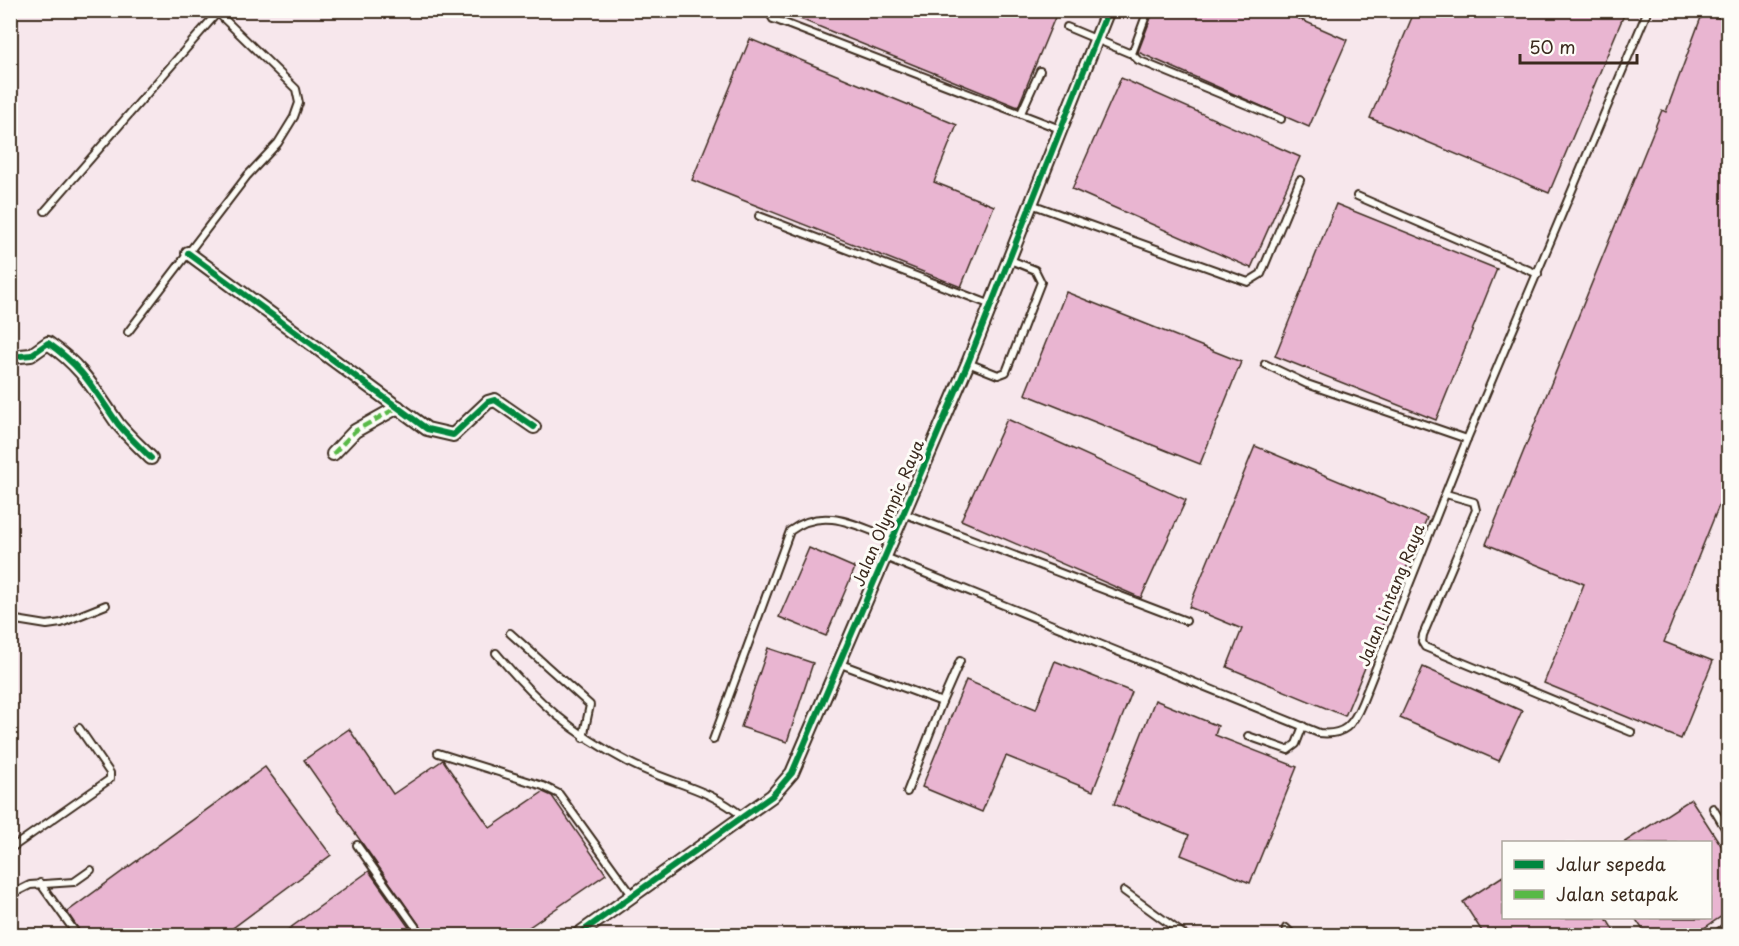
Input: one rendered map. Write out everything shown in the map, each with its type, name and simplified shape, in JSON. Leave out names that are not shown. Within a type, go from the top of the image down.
[{"type":"street","name":"Jalan Olympic Raya","points":[[576,936],[772,796],[792,772],[968,363],[989,304],[1108,10]]},
{"type":"street","points":[[188,253],[427,429],[447,436],[458,432],[488,402],[495,400],[534,427]]},
{"type":"street","points":[[10,357],[31,355],[48,343],[58,350],[91,381],[120,425],[151,458]]},
{"type":"street","points":[[333,454],[355,431],[398,407]]},
{"type":"street","points":[[10,931],[14,936]]},
{"type":"lane","points":[[768,10],[773,19],[1060,129]]},
{"type":"lane","points":[[1131,53],[1148,10]]},
{"type":"lane","name":"Jalan Lintang Raya","points":[[885,557],[1319,733],[1336,734],[1347,729],[1356,718],[1467,439],[1648,10]]},
{"type":"lane","points":[[45,211],[216,11],[296,89],[300,104],[278,143],[246,176],[128,332]]},
{"type":"lane","points":[[1067,27],[1131,53],[1138,60],[1281,119]]},
{"type":"lane","points":[[1021,113],[1040,71]]},
{"type":"lane","points":[[1030,204],[1248,282],[1261,274],[1299,180]]},
{"type":"lane","points":[[1357,196],[1538,274]]},
{"type":"lane","points":[[759,216],[989,304]]},
{"type":"lane","points":[[968,363],[998,375],[1006,372],[1041,282],[1035,270],[1007,259]]},
{"type":"lane","points":[[1265,364],[1307,384],[1467,439]]},
{"type":"lane","points":[[1446,494],[1474,502],[1476,510],[1423,635],[1422,642],[1425,646],[1631,732]]},
{"type":"lane","points":[[902,513],[1186,621]]},
{"type":"lane","points":[[713,740],[790,531],[808,520],[821,517],[836,519],[893,539]]},
{"type":"lane","points":[[10,619],[47,625],[61,623],[106,605]]},
{"type":"lane","points":[[510,633],[590,705],[583,738]]},
{"type":"lane","points":[[495,653],[522,686],[583,738],[628,763],[711,794],[743,817]]},
{"type":"lane","points":[[907,792],[960,661]]},
{"type":"lane","points":[[838,663],[942,702]]},
{"type":"lane","points":[[1248,736],[1288,750],[1296,744],[1303,726]]},
{"type":"lane","points":[[10,849],[110,779],[110,772],[79,728]]},
{"type":"lane","points":[[438,753],[543,786],[559,794],[632,895]]},
{"type":"lane","points":[[1713,808],[1728,833]]},
{"type":"lane","points":[[357,845],[422,936]]},
{"type":"lane","points":[[10,895],[30,885],[74,882],[91,870]]},
{"type":"lane","points":[[40,883],[78,936]]},
{"type":"lane","points":[[1124,891],[1186,936]]},
{"type":"lane","points":[[1714,936],[1728,925]]},
{"type":"lane","points":[[1287,928],[1294,936]]},
{"type":"shaded area","points":[[10,11],[1728,11],[1728,935],[11,935]]},
{"type":"building","points":[[778,10],[1058,10],[1018,107]]},
{"type":"building","points":[[1154,10],[1279,10],[1347,40],[1309,127],[1138,52]]},
{"type":"building","points":[[1415,10],[1626,10],[1549,193],[1370,118]]},
{"type":"building","points":[[1703,12],[1728,21],[1728,483],[1664,642],[1713,661],[1681,739],[1544,683],[1584,584],[1486,544],[1662,110],[1666,112]]},
{"type":"building","points":[[750,39],[957,125],[934,182],[994,206],[961,287],[692,180]]},
{"type":"building","points":[[1121,78],[1300,157],[1251,268],[1072,189]]},
{"type":"building","points":[[1336,204],[1497,269],[1436,420],[1275,356]]},
{"type":"building","points":[[1066,292],[1241,362],[1200,464],[1025,394]]},
{"type":"building","points":[[1007,419],[1186,500],[1141,598],[961,520]]},
{"type":"building","points":[[1255,446],[1427,518],[1345,716],[1227,667],[1242,629],[1189,607]]},
{"type":"building","points":[[809,548],[855,568],[826,636],[779,617]]},
{"type":"building","points":[[768,648],[813,663],[787,742],[741,727]]},
{"type":"building","points":[[1055,661],[1132,692],[1093,791],[1006,756],[982,812],[922,787],[966,680],[1036,709]]},
{"type":"building","points":[[1423,667],[1522,711],[1499,761],[1400,718]]},
{"type":"building","points":[[1155,700],[1218,726],[1215,735],[1297,767],[1250,883],[1181,855],[1189,835],[1114,804]]},
{"type":"building","points":[[349,729],[393,794],[443,760],[490,828],[543,792],[552,796],[606,874],[516,936],[427,936],[304,760]]},
{"type":"building","points":[[265,767],[331,855],[222,936],[83,936],[67,912]]},
{"type":"building","points":[[1691,799],[1728,856],[1728,912],[1692,936],[1647,936],[1636,919],[1712,919],[1712,841],[1626,841]]},
{"type":"building","points":[[369,871],[415,936],[279,936]]},
{"type":"building","points":[[1502,877],[1502,919],[1607,919],[1617,936],[1485,936],[1463,902]]},
{"type":"marked path","points":[[333,454],[355,431],[398,407]]},
{"type":"cycle path","points":[[576,936],[772,796],[792,773],[968,363],[1108,10]]},
{"type":"cycle path","points":[[188,253],[427,429],[453,435],[488,402],[495,400],[534,427]]},
{"type":"cycle path","points":[[10,357],[31,355],[48,343],[80,371],[118,424],[151,458]]}]
